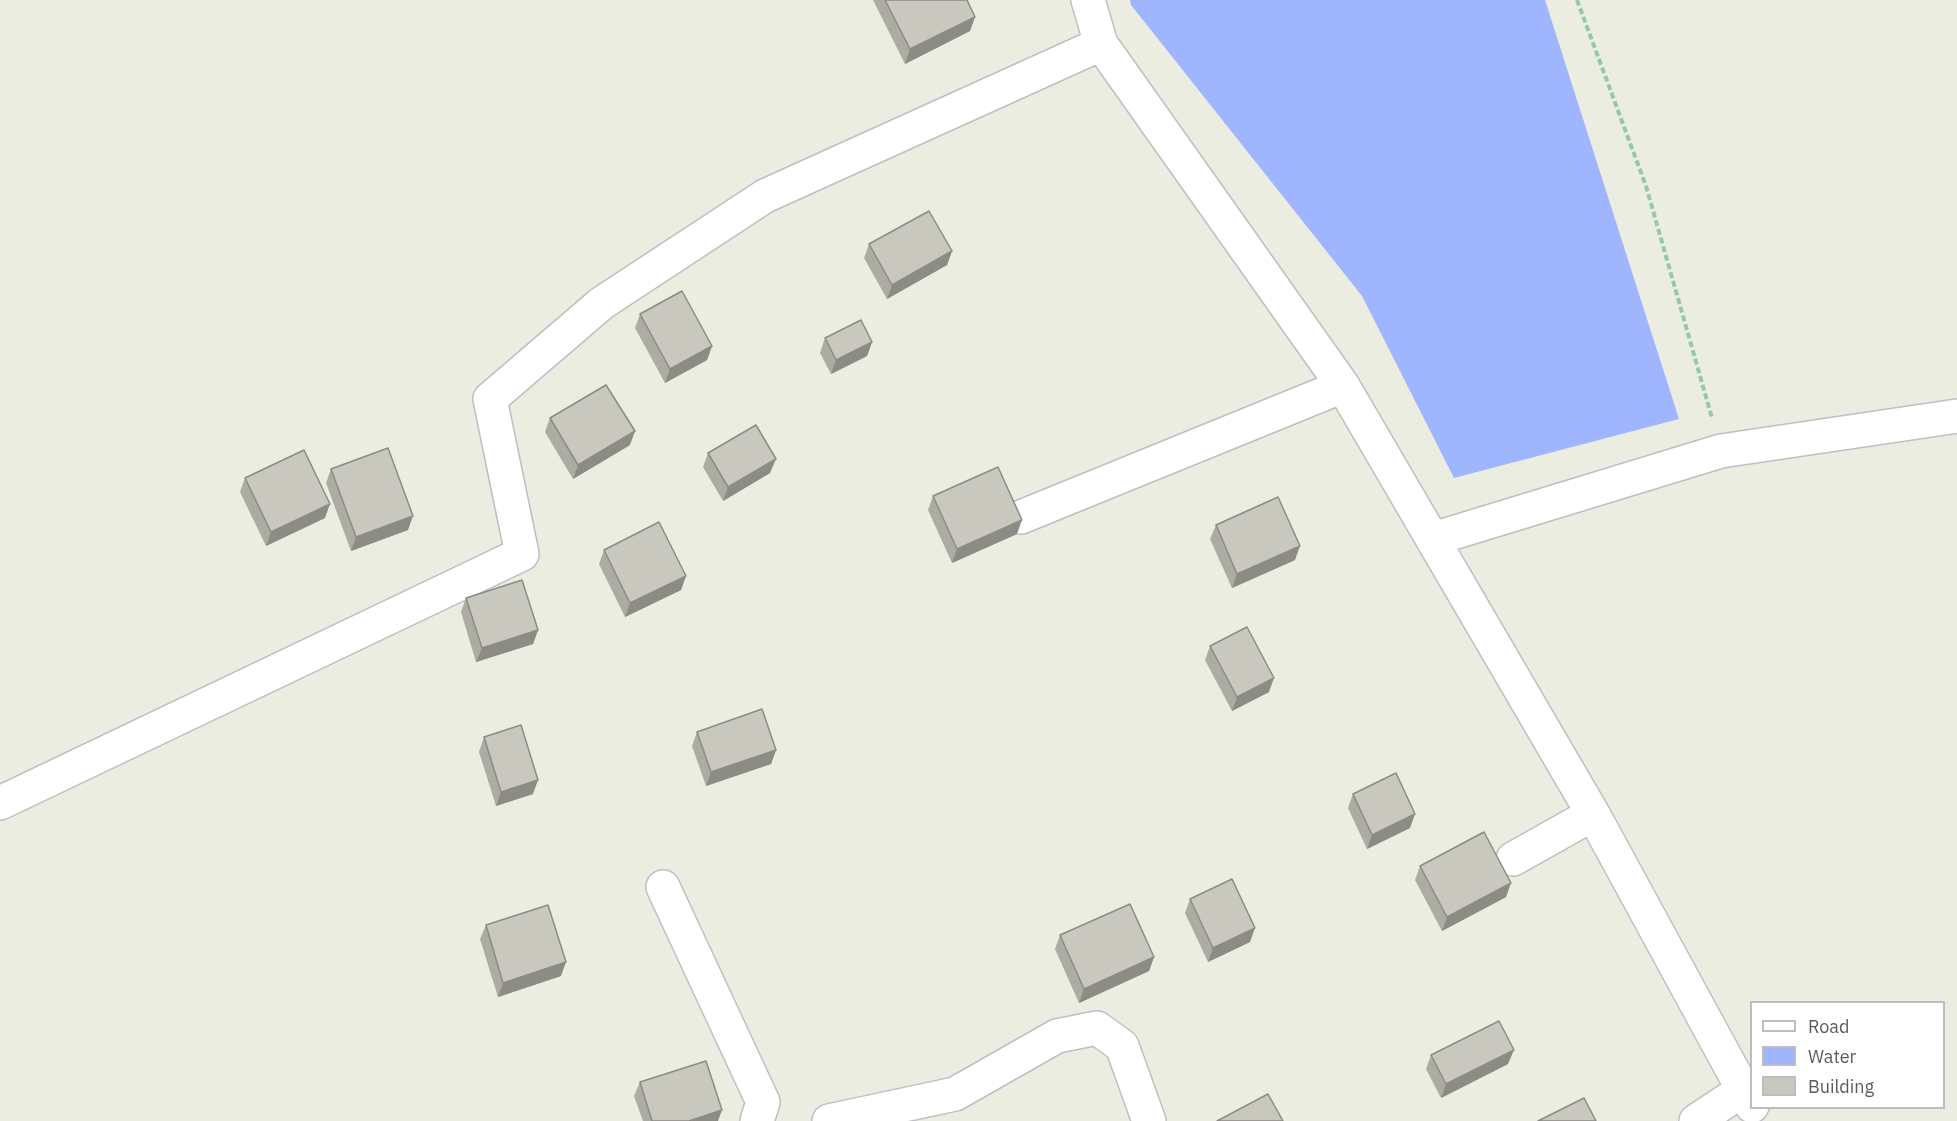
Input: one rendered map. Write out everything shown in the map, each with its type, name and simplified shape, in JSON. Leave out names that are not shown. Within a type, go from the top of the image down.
[{"type":"street","points":[[1088,0],[1101,44],[1343,386],[1593,814],[1749,1101],[1696,1121]]},
{"type":"street","points":[[0,803],[522,554],[490,399],[602,303],[765,196],[1101,44]]},
{"type":"street","points":[[1021,517],[1343,386]]},
{"type":"street","points":[[1432,539],[1721,451],[1957,416]]},
{"type":"street","points":[[1513,859],[1593,814]]},
{"type":"street","points":[[663,887],[763,1102],[757,1121]]},
{"type":"street","points":[[829,1121],[955,1094],[1057,1036],[1096,1028],[1122,1046],[1149,1121]]},
{"type":"path","points":[[1577,0],[1646,186],[1721,451]]},
{"type":"water","points":[[1130,0],[1545,0],[1679,419],[1454,478],[1362,296],[1131,5]]},
{"type":"building","points":[[885,0],[967,0],[975,17],[910,49]]},
{"type":"building","points":[[929,211],[952,251],[892,285],[869,244]]},
{"type":"building","points":[[682,291],[712,346],[670,369],[640,314]]},
{"type":"building","points":[[861,320],[872,342],[836,360],[825,338]]},
{"type":"building","points":[[606,385],[635,431],[578,465],[550,418]]},
{"type":"building","points":[[756,425],[776,459],[728,487],[708,453]]},
{"type":"building","points":[[388,448],[413,516],[356,537],[331,469]]},
{"type":"building","points":[[304,450],[330,504],[271,532],[245,478]]},
{"type":"building","points":[[998,467],[1022,520],[957,549],[933,496]]},
{"type":"building","points":[[1278,497],[1300,546],[1237,574],[1216,525]]},
{"type":"building","points":[[659,522],[686,576],[630,603],[604,550]]},
{"type":"building","points":[[522,580],[538,630],[482,648],[466,598]]},
{"type":"building","points":[[1247,627],[1274,678],[1237,697],[1210,646]]},
{"type":"building","points":[[762,709],[776,750],[711,772],[697,732]]},
{"type":"building","points":[[521,725],[538,780],[501,792],[484,737]]},
{"type":"building","points":[[1396,773],[1415,814],[1372,835],[1353,794]]},
{"type":"building","points":[[1484,832],[1511,883],[1447,917],[1420,866]]},
{"type":"building","points":[[1232,879],[1255,928],[1213,948],[1190,899]]},
{"type":"building","points":[[1130,904],[1154,957],[1084,989],[1060,935]]},
{"type":"building","points":[[548,905],[566,962],[503,983],[486,925]]},
{"type":"building","points":[[1499,1021],[1514,1050],[1446,1084],[1431,1055]]},
{"type":"building","points":[[706,1061],[722,1110],[689,1121],[652,1121],[640,1082]]},
{"type":"building","points":[[1268,1094],[1283,1121],[1217,1121]]},
{"type":"building","points":[[1584,1098],[1596,1121],[1538,1121]]}]
